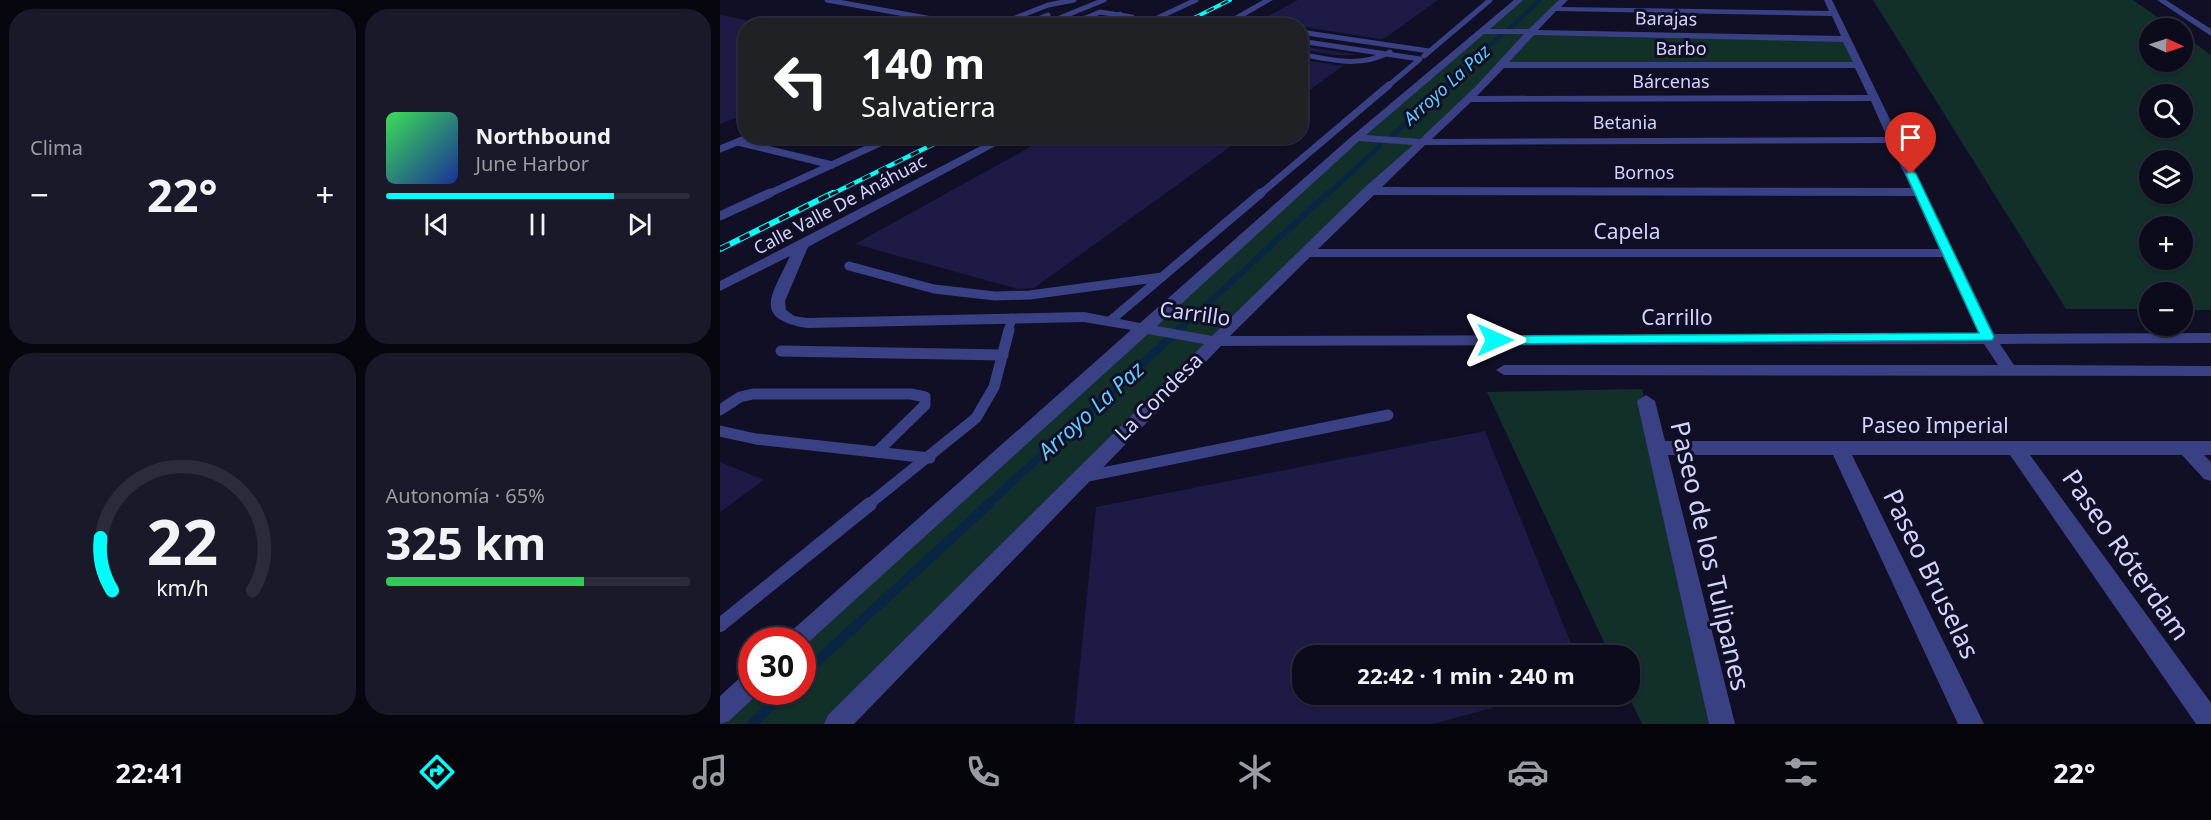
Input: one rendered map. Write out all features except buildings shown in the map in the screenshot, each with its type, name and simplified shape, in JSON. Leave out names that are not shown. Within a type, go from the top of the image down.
[{"type":"street","points":[[1236,18],[1269,0]]},
{"type":"street","points":[[811,627],[1150,330],[1356,138],[1519,0]]},
{"type":"street","name":"La Condesa","points":[[837,724],[1080,478],[1208,341],[1306,253],[1368,191],[1467,99],[1564,0]]},
{"type":"street","points":[[1828,0],[1988,337],[2009,370]]},
{"type":"street","points":[[2161,0],[2211,33]]},
{"type":"street","points":[[1553,9],[1834,14]]},
{"type":"street","name":"Barajas","points":[[1483,31],[1848,39]]},
{"type":"street","name":"Barbo","points":[[1502,65],[1860,65]]},
{"type":"street","name":"Bárcenas","points":[[1467,99],[1874,98]]},
{"type":"street","name":"Betania","points":[[1356,138],[1420,142],[1894,140]]},
{"type":"street","name":"Calle Valle De Anáhuac","points":[[720,287],[994,144]]},
{"type":"street","name":"Bornos","points":[[1368,191],[1920,192]]},
{"type":"street","name":"Carrillo","points":[[801,246],[777,301],[779,312],[789,320],[807,323],[1084,317],[1208,341],[2211,338]]},
{"type":"street","name":"Capela","points":[[1306,253],[1949,253]]},
{"type":"street","points":[[1504,370],[2211,371]]},
{"type":"street","name":"Paseo de los Tulipanes","points":[[1646,400],[1722,724]]},
{"type":"street","name":"Paseo Imperial","points":[[1658,448],[2211,448]]},
{"type":"street","name":"Paseo Bruselas","points":[[1839,448],[1971,724]]},
{"type":"street","name":"Paseo Róterdam","points":[[2015,448],[2211,724]]},
{"type":"street","points":[[2187,448],[2211,474]]},
{"type":"street","points":[[720,712],[738,696]]},
{"type":"lane","points":[[827,0],[927,18]]},
{"type":"lane","points":[[1016,18],[1048,6],[1075,0]]},
{"type":"lane","points":[[1040,18],[1060,10],[1075,0]]},
{"type":"lane","points":[[1060,18],[1104,0]]},
{"type":"lane","points":[[1157,18],[1196,0]]},
{"type":"lane","points":[[1110,321],[1490,0]]},
{"type":"lane","points":[[1085,18],[1100,12],[1121,14],[1132,17],[1130,18]]},
{"type":"lane","points":[[1111,18],[1121,14]]},
{"type":"lane","points":[[1308,33],[1429,51]]},
{"type":"lane","points":[[1308,42],[1420,58]]},
{"type":"lane","points":[[1308,55],[1362,64],[1376,61],[1398,46]]},
{"type":"lane","points":[[720,149],[738,142]]},
{"type":"lane","points":[[746,144],[832,165]]},
{"type":"lane","points":[[720,216],[878,144]]},
{"type":"lane","points":[[849,266],[934,289],[995,296],[1030,295],[1162,277]]},
{"type":"lane","points":[[720,625],[930,458],[976,418],[987,403],[1003,355],[1012,318]]},
{"type":"lane","points":[[780,351],[1003,355]]},
{"type":"lane","points":[[720,410],[740,397],[753,394],[911,394],[925,397],[925,405],[878,451]]},
{"type":"lane","points":[[1080,478],[1388,415]]},
{"type":"lane","points":[[720,431],[756,439],[930,458]]},
{"type":"green space","points":[[1519,0],[1563,0],[1531,33],[1848,39],[1860,65],[1502,65],[837,724],[720,724],[720,712],[738,701],[738,705],[816,705],[816,627],[812,627],[1145,328]]},
{"type":"green space","points":[[1873,0],[2133,0],[2159,18],[2139,18],[2139,72],[2193,72],[2193,42],[2211,55],[2211,310],[2193,310],[2193,282],[2139,282],[2139,309],[2066,309]]},
{"type":"green space","points":[[1642,389],[1722,724],[1642,724],[1633,705],[1640,705],[1640,645],[1605,645],[1487,392]]},
{"type":"waterway","name":"Arroyo La Paz","points":[[1509,29],[1540,0]]},
{"type":"waterway","name":"Arroyo La Paz","points":[[1445,86],[1501,35]]},
{"type":"waterway","name":"Arroyo La Paz","points":[[1393,135],[1447,85]]},
{"type":"waterway","name":"Arroyo La Paz","points":[[1327,195],[1380,146]]},
{"type":"waterway","name":"Arroyo La Paz","points":[[1177,332],[1328,193]]},
{"type":"waterway","name":"Arroyo La Paz","points":[[987,505],[1179,330]]},
{"type":"waterway","name":"Arroyo La Paz","points":[[816,662],[989,504]]},
{"type":"waterway","name":"Arroyo La Paz","points":[[752,724],[772,705]]},
{"type":"railway","points":[[1194,18],[1230,0]]},
{"type":"railway","points":[[830,195],[934,144]]},
{"type":"railway","points":[[720,249],[833,193]]},
{"type":"route","points":[[1495,340],[1988,337],[1911,174]]}]
